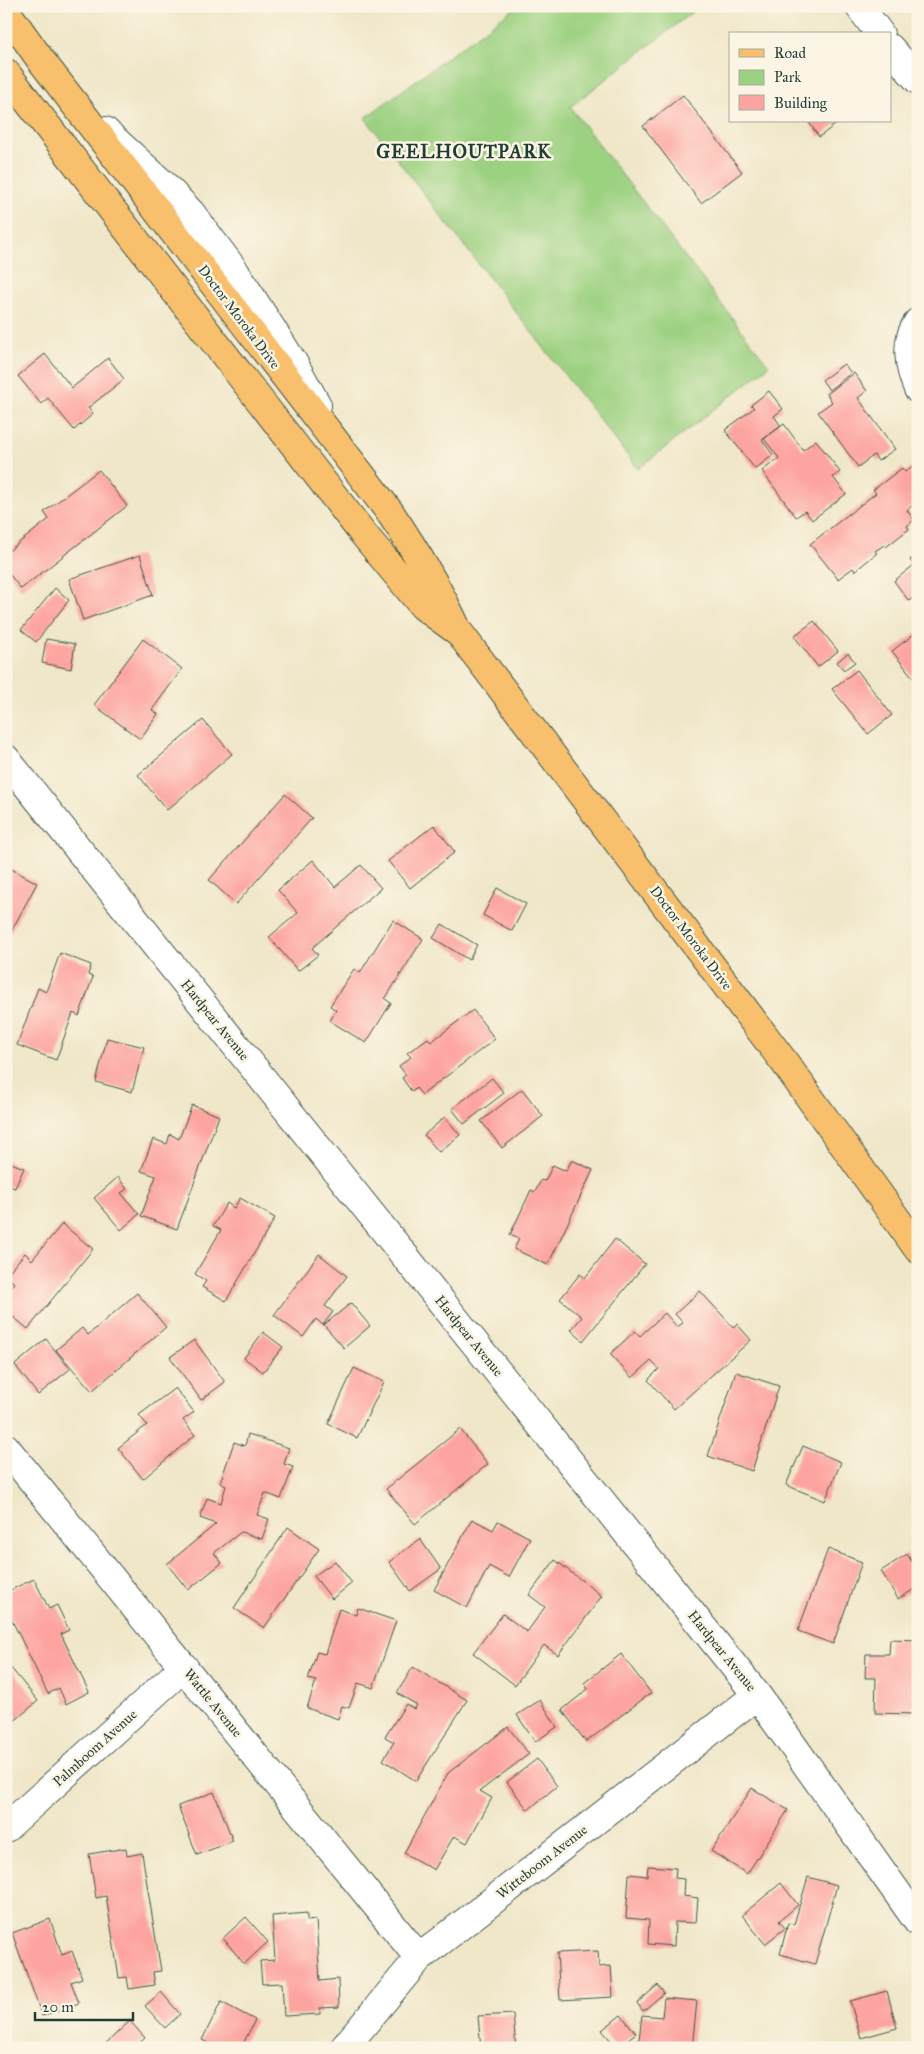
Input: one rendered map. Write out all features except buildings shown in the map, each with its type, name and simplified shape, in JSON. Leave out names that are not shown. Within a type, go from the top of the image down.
[{"type":"main road","name":"Doctor Moroka Drive","points":[[6,11],[40,59],[83,112],[389,511],[441,593],[458,631],[785,1062],[918,1250]]},
{"type":"main road","name":"Doctor Moroka Drive","points":[[6,73],[361,531],[423,606],[458,631]]},
{"type":"street","points":[[859,6],[878,32]]},
{"type":"street","points":[[892,50],[918,80]]},
{"type":"street","points":[[918,322],[914,328],[909,349],[912,374],[918,389]]},
{"type":"street","name":"Hardpear Avenue","points":[[6,759],[757,1695],[918,1922]]},
{"type":"street","name":"Wattle Avenue","points":[[6,1448],[418,1958]]},
{"type":"street","name":"Palmboom Avenue","points":[[6,1828],[184,1667]]},
{"type":"street","name":"Witteboom Avenue","points":[[344,2048],[418,1958],[757,1695]]},
{"type":"green space","points":[[517,6],[700,6],[570,107],[769,366],[638,469],[365,118]]},
{"type":"district","name":"GEELHOUTPARK","points":[[464,151]]}]
